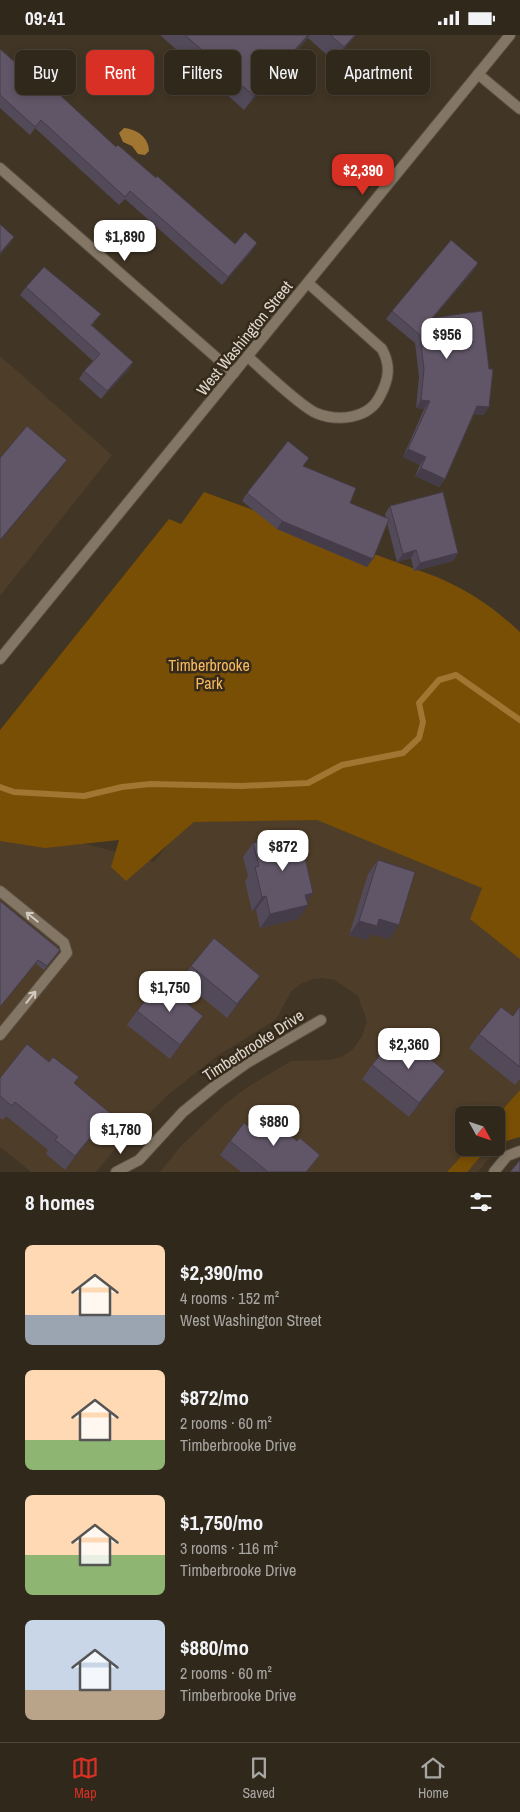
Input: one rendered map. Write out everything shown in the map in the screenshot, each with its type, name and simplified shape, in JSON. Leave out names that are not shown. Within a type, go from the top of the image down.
[{"type":"street","name":"West Washington Street","points":[[0,659],[510,35]]},
{"type":"street","points":[[478,74],[520,109]]},
{"type":"street","points":[[0,168],[234,373]]},
{"type":"street","points":[[248,357],[314,412],[330,417],[347,418],[362,414],[378,401],[388,381],[389,361],[382,349],[308,283]]},
{"type":"street","points":[[0,891],[64,943],[67,953],[0,1035]]},
{"type":"street","name":"Timberbrooke Drive","points":[[116,1172],[139,1160],[183,1112],[214,1086],[247,1063],[321,1020]]},
{"type":"street","points":[[494,1172],[507,1156],[520,1151]]},
{"type":"street","points":[[137,1172],[139,1160]]},
{"type":"shaded area","points":[[124,128],[138,132],[145,138],[149,151],[145,155],[138,154],[132,146],[123,142],[119,133]]},
{"type":"shaded area","points":[[0,356],[112,455],[0,596]]},
{"type":"shaded area","points":[[310,813],[520,897],[520,1121],[505,1139],[505,1106],[455,1106],[455,1156],[491,1156],[478,1172],[160,1172],[180,1147],[224,1105],[246,1088],[291,1061],[329,1060],[342,1057],[353,1049],[362,1036],[367,1021],[358,996],[335,980],[322,978],[312,979],[299,985],[291,992],[278,1016],[272,1022],[217,1056],[169,1094],[119,1144],[96,1172],[31,1172],[0,1147],[0,821],[154,862],[189,818]]},
{"type":"green space","name":"Timberbrooke Park","points":[[204,492],[437,577],[461,588],[481,601],[520,632],[520,959],[470,919],[482,888],[317,820],[194,822],[126,881],[111,867],[119,840],[45,848],[0,841],[0,730],[169,519],[181,524]]},
{"type":"green space","points":[[520,1090],[520,1137],[505,1141],[505,1107]]},
{"type":"green space","points":[[462,1156],[481,1156],[467,1172],[447,1172]]},
{"type":"building","points":[[185,35],[308,35],[295,50],[251,50],[251,93],[241,85],[241,50],[202,50]]},
{"type":"building","points":[[330,35],[355,35],[344,47]]},
{"type":"building","points":[[0,49],[15,62],[15,95],[60,95],[116,147],[118,145],[156,178],[157,176],[235,244],[245,232],[257,243],[228,277],[130,191],[125,197],[41,120],[35,127],[0,95]]},
{"type":"building","points":[[0,224],[14,237],[0,253]]},
{"type":"building","points":[[451,240],[478,263],[432,318],[482,311],[489,369],[493,369],[489,407],[477,406],[445,479],[421,468],[426,457],[408,449],[430,401],[421,400],[424,369],[420,335],[392,311]]},
{"type":"building","points":[[44,267],[101,314],[91,325],[133,362],[107,391],[84,371],[100,354],[26,287]]},
{"type":"building","points":[[27,426],[67,460],[0,540],[0,458]]},
{"type":"building","points":[[288,441],[309,458],[303,466],[356,488],[350,503],[389,519],[373,559],[282,521],[247,493]]},
{"type":"building","points":[[443,492],[458,553],[420,563],[416,550],[403,554],[390,506]]},
{"type":"building","points":[[299,831],[313,893],[305,895],[308,905],[270,914],[266,896],[262,897],[255,867],[259,866],[253,843]]},
{"type":"building","points":[[378,860],[415,872],[399,925],[379,919],[377,926],[359,921]]},
{"type":"building","points":[[0,901],[60,950],[47,966],[38,960],[0,1007]]},
{"type":"building","points":[[214,938],[260,976],[237,1004],[191,966]]},
{"type":"building","points":[[160,982],[203,1016],[180,1045],[137,1011]]},
{"type":"building","points":[[520,1006],[520,1067],[479,1034],[501,1007],[513,1016]]},
{"type":"building","points":[[391,1041],[406,1054],[413,1045],[445,1071],[419,1103],[372,1065]]},
{"type":"building","points":[[27,1044],[49,1062],[53,1057],[79,1077],[74,1083],[110,1113],[75,1156],[55,1140],[58,1137],[15,1102],[12,1106],[0,1096],[0,1078]]},
{"type":"building","points":[[260,1111],[297,1141],[300,1138],[320,1155],[306,1172],[268,1172],[230,1141],[244,1123],[248,1126]]},
{"type":"building","points":[[520,1160],[520,1172],[510,1172]]},
{"type":"waterway","points":[[0,787],[14,792],[84,796],[122,787],[150,784],[242,786],[308,783],[342,765],[403,753],[419,738],[423,722],[419,703],[439,680],[456,675],[520,720]]}]
